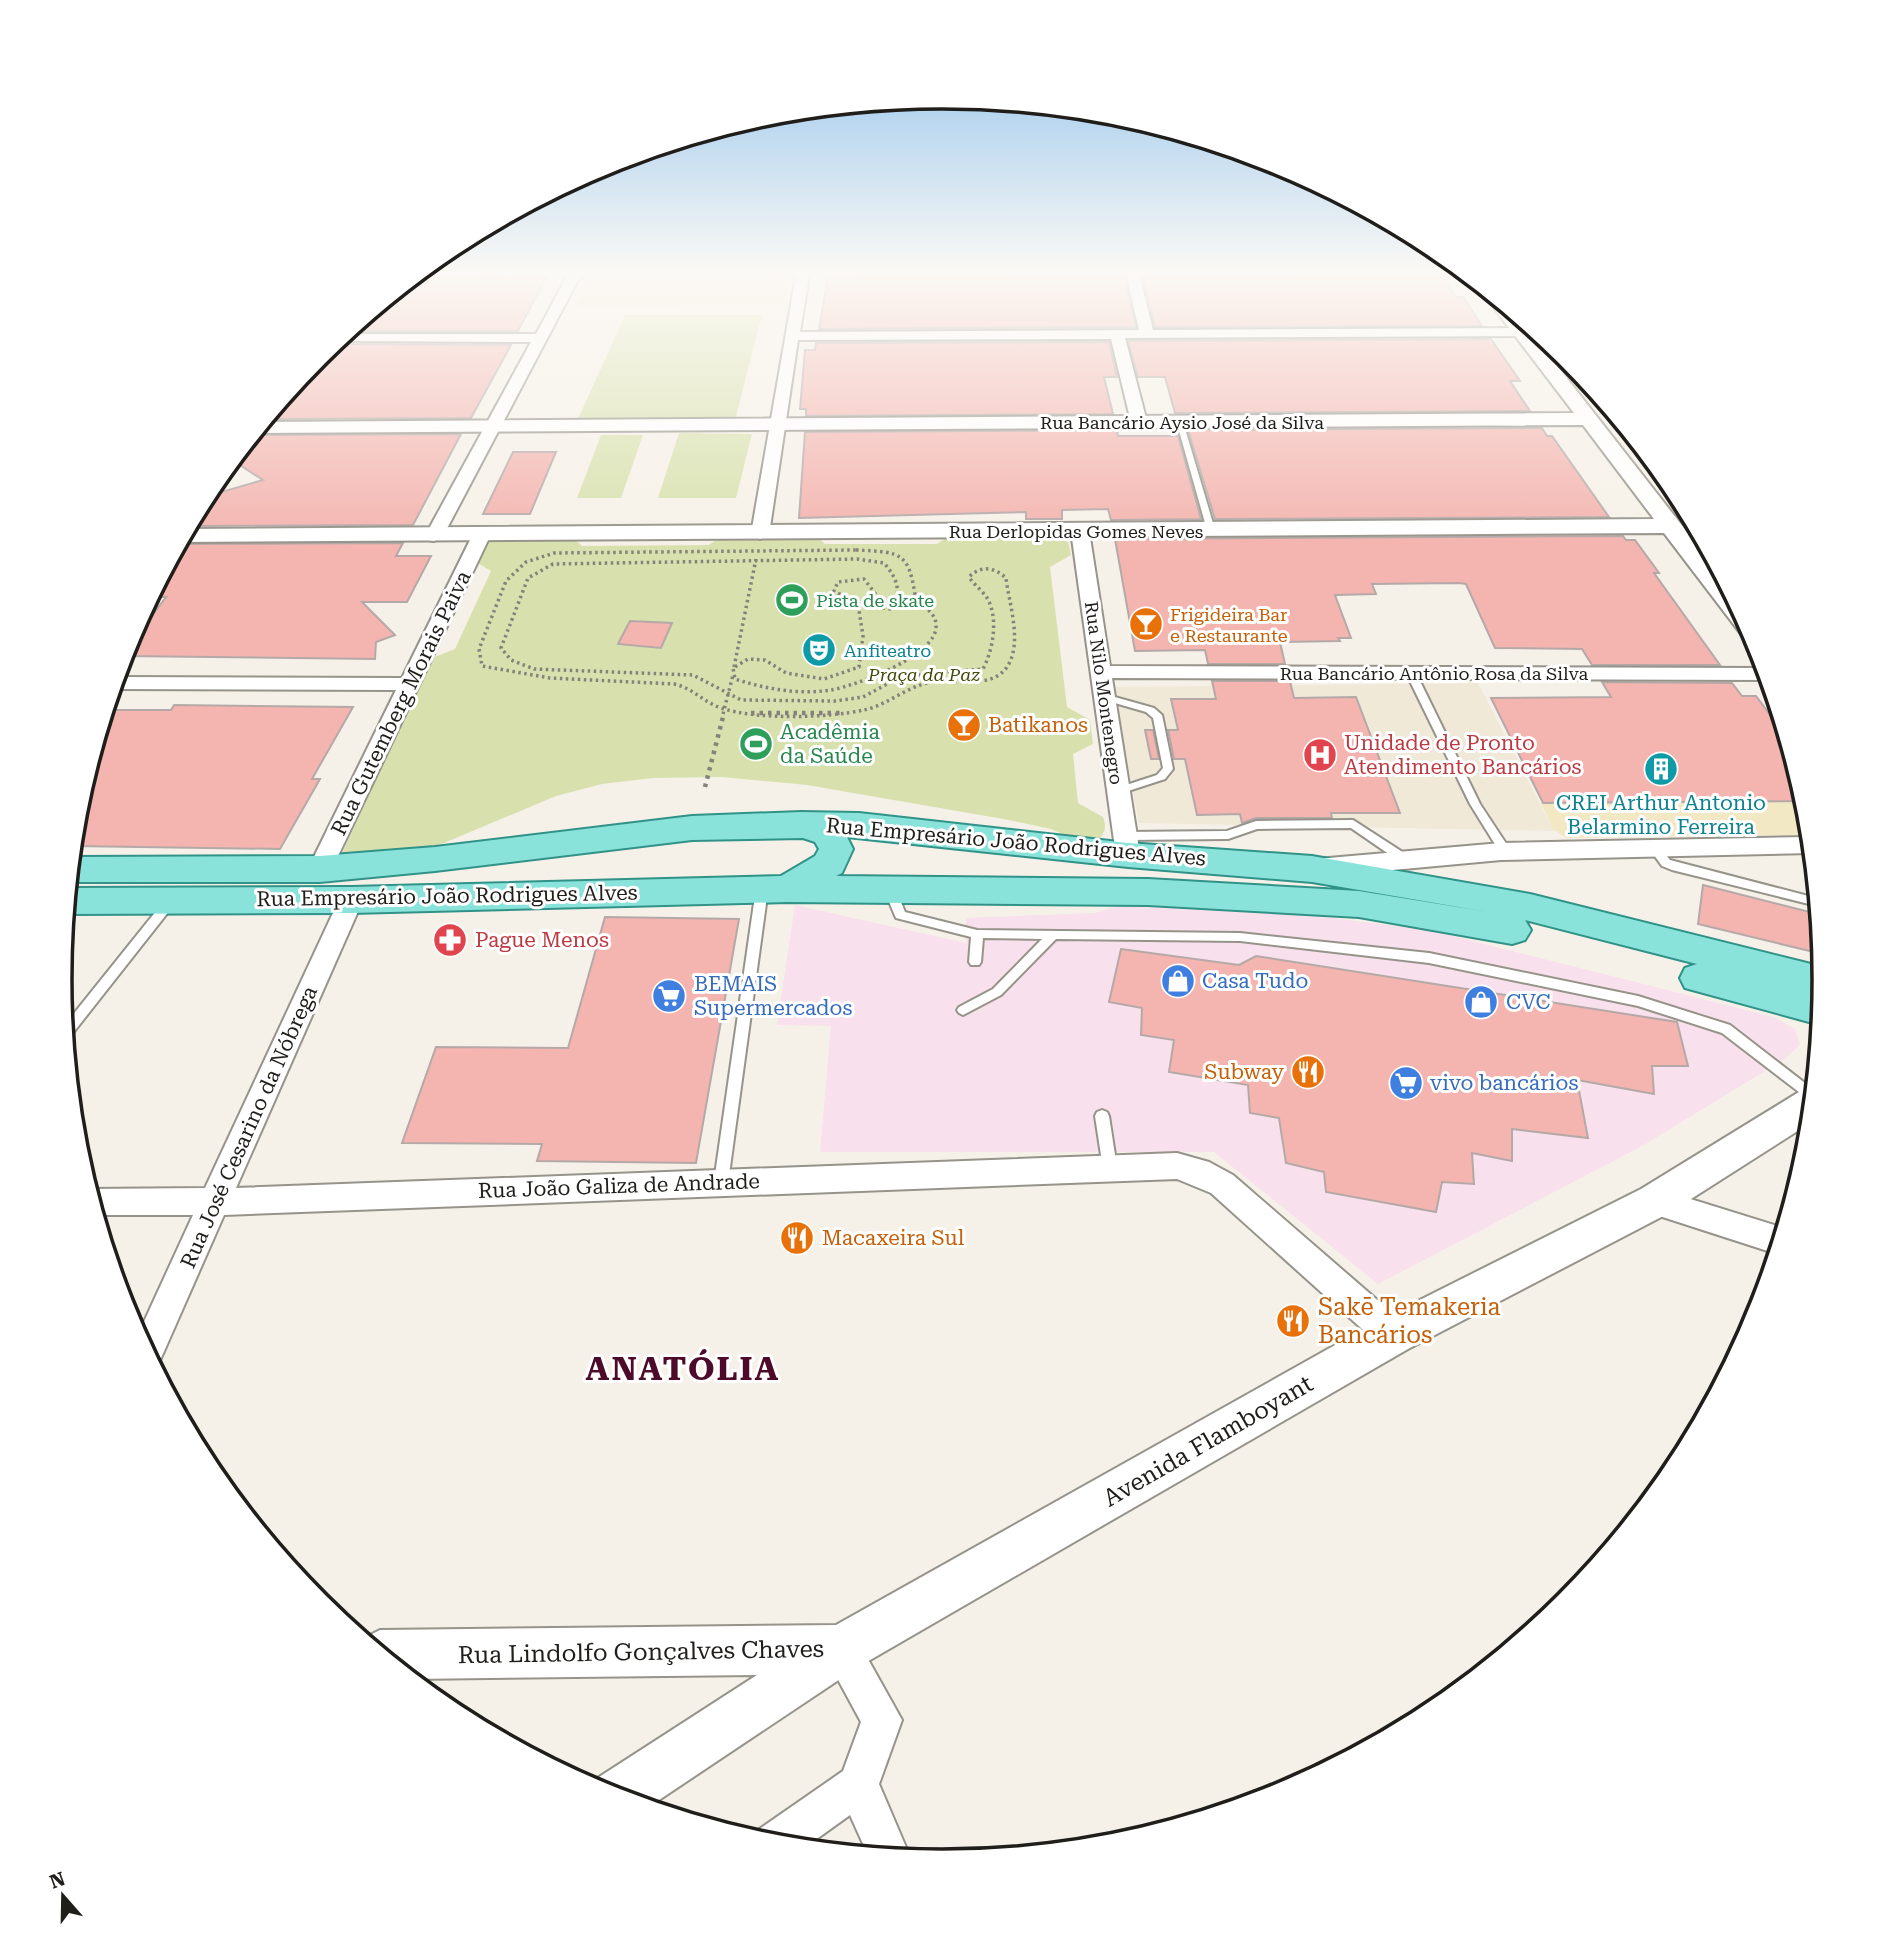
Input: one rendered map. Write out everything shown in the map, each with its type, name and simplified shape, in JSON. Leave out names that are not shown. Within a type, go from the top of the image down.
[{"type":"main road","name":"Rua Empresário João Rodrigues Alves","points":[[79,870],[320,869],[435,859],[679,829],[801,824],[874,826],[925,833],[1126,845],[1312,869],[1530,907],[1812,979]]},
{"type":"main road","points":[[775,889],[830,864],[836,849],[828,834],[801,824]]},
{"type":"main road","points":[[890,890],[883,876],[881,860],[896,844],[925,833]]},
{"type":"main road","name":"Rua Empresário João Rodrigues Alves","points":[[76,901],[351,900],[775,889],[1148,892],[1359,904],[1525,932],[1811,1007]]},
{"type":"street","points":[[434,536],[529,361]]},
{"type":"street","points":[[759,542],[787,361]]},
{"type":"street","points":[[1124,361],[1139,422]]},
{"type":"street","points":[[1545,361],[1588,419],[1628,456],[1672,526],[1720,590]]},
{"type":"street","name":"Rua Bancário Aysio José da Silva","points":[[270,428],[1588,419]]},
{"type":"street","name":"Rua Derlopidas Gomes Neves","points":[[193,536],[481,536],[759,542],[1080,531],[1672,526]]},
{"type":"street","name":"Rua Nilo Montenegro","points":[[1080,531],[1126,845]]},
{"type":"street","name":"Rua Gutemberg Morais Paiva","points":[[320,869],[481,536]]},
{"type":"street","name":"Rua Bancário Antônio Rosa da Silva","points":[[1101,672],[1756,674]]},
{"type":"street","points":[[124,683],[409,684]]},
{"type":"street","points":[[1312,869],[1400,856],[1802,845]]},
{"type":"street","name":"Rua José Cesarino da Nóbrega","points":[[151,1342],[351,900]]},
{"type":"street","name":"Avenida Flamboyant","points":[[626,1791],[841,1650],[1393,1335],[1655,1201],[1802,1109]]},
{"type":"street","name":"Rua João Galiza de Andrade","points":[[100,1201],[215,1202],[1177,1166],[1198,1171],[1222,1184],[1393,1335]]},
{"type":"street","points":[[1655,1201],[1772,1239]]},
{"type":"street","name":"Rua Lindolfo Gonçalves Chaves","points":[[392,1654],[841,1650],[882,1720],[858,1785]]},
{"type":"street","points":[[787,1835],[858,1785],[887,1848]]},
{"type":"lane","points":[[1179,422],[1211,530]]},
{"type":"lane","points":[[1411,673],[1475,804],[1505,852]]},
{"type":"lane","points":[[1104,697],[1150,710],[1158,717],[1168,769],[1161,778],[1118,792]]},
{"type":"lane","points":[[1126,845],[1228,835],[1256,825],[1353,824],[1400,856]]},
{"type":"lane","points":[[1663,848],[1660,855],[1666,863],[1676,867],[1808,900]]},
{"type":"lane","points":[[721,1182],[775,889]]},
{"type":"lane","points":[[890,890],[900,915],[977,934],[1267,940],[1429,958],[1625,998],[1726,1029],[1805,1091]]},
{"type":"lane","points":[[74,1023],[170,901]]},
{"type":"lane","points":[[975,962],[977,934]]},
{"type":"lane","points":[[963,1010],[997,992],[1054,934]]},
{"type":"lane","points":[[1102,1116],[1110,1168]]},
{"type":"path","points":[[705,786],[729,695],[759,542]]},
{"type":"path","points":[[759,542],[887,553],[904,560],[912,570],[916,601],[932,612],[937,628],[931,642],[902,661],[868,679],[841,688],[759,688],[735,679],[734,669],[748,659],[765,660],[776,671],[818,681],[846,676],[859,667],[864,641],[858,604],[834,591],[838,582],[864,579],[878,597],[875,607],[890,609],[898,600],[900,590],[895,576],[884,563],[857,559],[553,564],[528,578],[506,629],[501,648],[512,660],[534,669],[693,675],[741,700],[835,701],[863,697],[902,676],[983,669],[991,657],[993,635],[989,599],[969,577],[986,568],[995,569],[1006,578],[1013,642],[1009,665],[997,677],[976,682],[946,680],[914,685],[891,699],[862,711],[794,713],[726,708],[718,707],[693,689],[662,682],[554,681],[516,676],[482,666],[479,649],[506,581],[526,562],[554,553],[759,542]]},
{"type":"shaded area","name":"Unidade de Pronto Atendimento Bancários","points":[[1478,683],[1554,831],[1139,823],[1112,687]]},
{"type":"shaded area","points":[[1130,902],[1325,917],[1433,931],[1774,1017],[1795,1029],[1800,1045],[1786,1058],[1644,1145],[1378,1284],[1214,1152],[820,1152],[831,1026],[777,1025],[795,905],[966,943],[966,918],[1095,913]]},
{"type":"green space","points":[[604,361],[750,361],[735,420],[578,419]]},
{"type":"green space","points":[[679,433],[752,434],[736,498],[658,498]]},
{"type":"green space","points":[[601,435],[643,435],[621,498],[577,498]]},
{"type":"green space","name":"Praça da Paz","points":[[949,536],[1053,536],[1068,542],[1071,555],[1050,567],[1067,707],[1090,720],[1093,744],[1073,754],[1078,803],[1103,817],[1105,827],[1097,842],[1079,841],[1051,829],[1009,820],[807,785],[722,777],[653,778],[602,784],[556,796],[444,843],[410,852],[339,860],[432,658],[455,649],[491,571],[476,562],[490,539],[573,538],[582,546],[709,545],[720,537],[817,537],[825,544],[937,544]]},
{"type":"sand","points":[[1794,801],[1800,835],[1566,838],[1553,829],[1541,803]]},
{"type":"building","points":[[330,361],[502,361],[471,418],[277,419]]},
{"type":"building","points":[[804,361],[1113,361],[1117,377],[1104,377],[1113,414],[806,416],[806,409],[800,409]]},
{"type":"building","points":[[1134,361],[1506,361],[1520,381],[1510,381],[1530,411],[1175,413],[1165,377],[1138,377]]},
{"type":"building","points":[[1542,428],[1547,436],[1552,436],[1609,517],[1215,519],[1188,430]]},
{"type":"building","points":[[1117,430],[1118,436],[1178,436],[1201,519],[1111,520],[1108,509],[1062,510],[1062,519],[1026,519],[1026,512],[799,518],[805,432]]},
{"type":"building","points":[[461,434],[413,525],[199,526],[221,492],[263,480],[241,466],[264,435]]},
{"type":"building","points":[[513,452],[556,452],[530,514],[483,514]]},
{"type":"building","points":[[1623,536],[1626,540],[1635,540],[1659,573],[1654,573],[1720,665],[1592,665],[1582,649],[1495,648],[1466,584],[1459,583],[1372,584],[1376,594],[1335,595],[1351,638],[1338,638],[1340,641],[1280,642],[1285,664],[1208,664],[1205,650],[1135,651],[1115,539]]},
{"type":"building","points":[[403,543],[396,556],[431,556],[407,602],[362,602],[395,635],[376,642],[375,659],[134,656],[151,617],[166,597],[160,597],[188,544]]},
{"type":"building","points":[[630,621],[672,623],[661,648],[618,644]]},
{"type":"building","points":[[1212,681],[1290,681],[1294,698],[1356,697],[1400,813],[1331,813],[1332,818],[1256,818],[1242,823],[1240,814],[1197,815],[1185,759],[1174,759],[1168,730],[1178,730],[1171,699],[1216,699]]},
{"type":"building","name":"CREI Arthur Antonio Belarmino Ferreira","points":[[1602,682],[1732,683],[1742,696],[1756,696],[1771,716],[1794,801],[1543,803],[1491,698],[1611,697]]},
{"type":"building","points":[[174,705],[353,707],[312,779],[320,779],[280,849],[82,846],[101,754],[115,710],[171,710]]},
{"type":"building","points":[[1145,730],[1153,730],[1159,759],[1151,759]]},
{"type":"building","points":[[1703,885],[1809,912],[1811,951],[1698,924]]},
{"type":"building","points":[[605,917],[739,919],[696,1163],[537,1161],[542,1144],[402,1143],[436,1047],[568,1048]]},
{"type":"building","name":"vivo bancários","points":[[1121,949],[1239,965],[1256,956],[1677,1022],[1688,1066],[1652,1066],[1654,1094],[1577,1080],[1588,1138],[1512,1129],[1512,1161],[1472,1153],[1474,1184],[1442,1182],[1436,1212],[1326,1192],[1324,1172],[1286,1163],[1279,1118],[1250,1113],[1248,1085],[1169,1072],[1174,1040],[1141,1035],[1142,1008],[1109,1002]]},
{"type":"place","name":"Pista de skate","points":[[792,600]]},
{"type":"place","name":"Frigideira Bar e Restaurante","points":[[1146,624]]},
{"type":"place","name":"Anfiteatro","points":[[819,650]]},
{"type":"place","name":"Batikanos","points":[[964,725]]},
{"type":"place","name":"Acadêmia da Saúde","points":[[756,744]]},
{"type":"place","name":"Unidade de Pronto Atendimento Bancários","points":[[1320,755]]},
{"type":"place","name":"CREI Arthur Antonio Belarmino Ferreira","points":[[1661,769]]},
{"type":"place","name":"Pague Menos","points":[[450,940]]},
{"type":"place","name":"Casa Tudo","points":[[1178,981]]},
{"type":"place","name":"BEMAIS Supermercados","points":[[669,996]]},
{"type":"place","name":"CVC","points":[[1481,1002]]},
{"type":"place","name":"Subway","points":[[1308,1072]]},
{"type":"place","name":"vivo bancários","points":[[1406,1083]]},
{"type":"place","name":"Macaxeira Sul","points":[[797,1238]]},
{"type":"place","name":"Sakē Temakeria Bancários","points":[[1293,1321]]},
{"type":"district","name":"ANATÓLIA","points":[[683,1368]]}]
